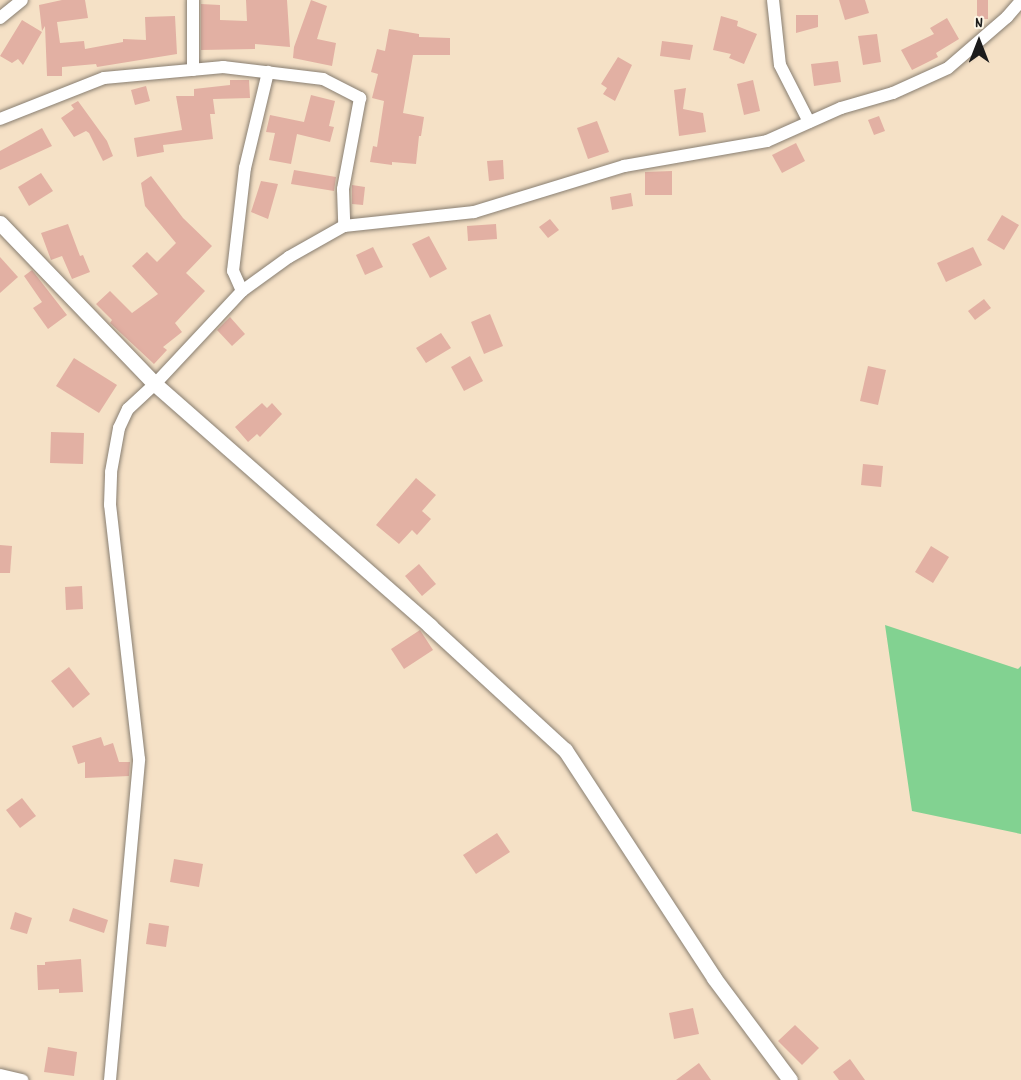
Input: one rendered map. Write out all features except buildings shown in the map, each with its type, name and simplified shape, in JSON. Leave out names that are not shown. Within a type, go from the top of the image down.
[{"type":"street","points":[[0,18],[22,0]]},
{"type":"street","points":[[193,70],[194,0]]},
{"type":"street","points":[[773,0],[780,65],[809,122]]},
{"type":"street","points":[[110,1080],[139,759],[110,505],[111,472],[119,428],[128,409],[155,384],[242,291],[289,257],[344,226],[474,212],[624,166],[767,141],[841,108],[893,93],[948,68],[1007,17],[1021,0]]},
{"type":"street","points":[[0,119],[104,78],[223,67],[323,79],[360,98],[343,189],[344,226]]},
{"type":"street","points":[[242,291],[233,271],[245,168],[268,72]]},
{"type":"street","points":[[0,223],[155,384],[430,626],[565,750],[714,978],[790,1080]]},
{"type":"street","points":[[0,1075],[22,1080]]},
{"type":"green space","points":[[885,625],[1018,669],[1021,666],[1021,834],[912,811]]}]
